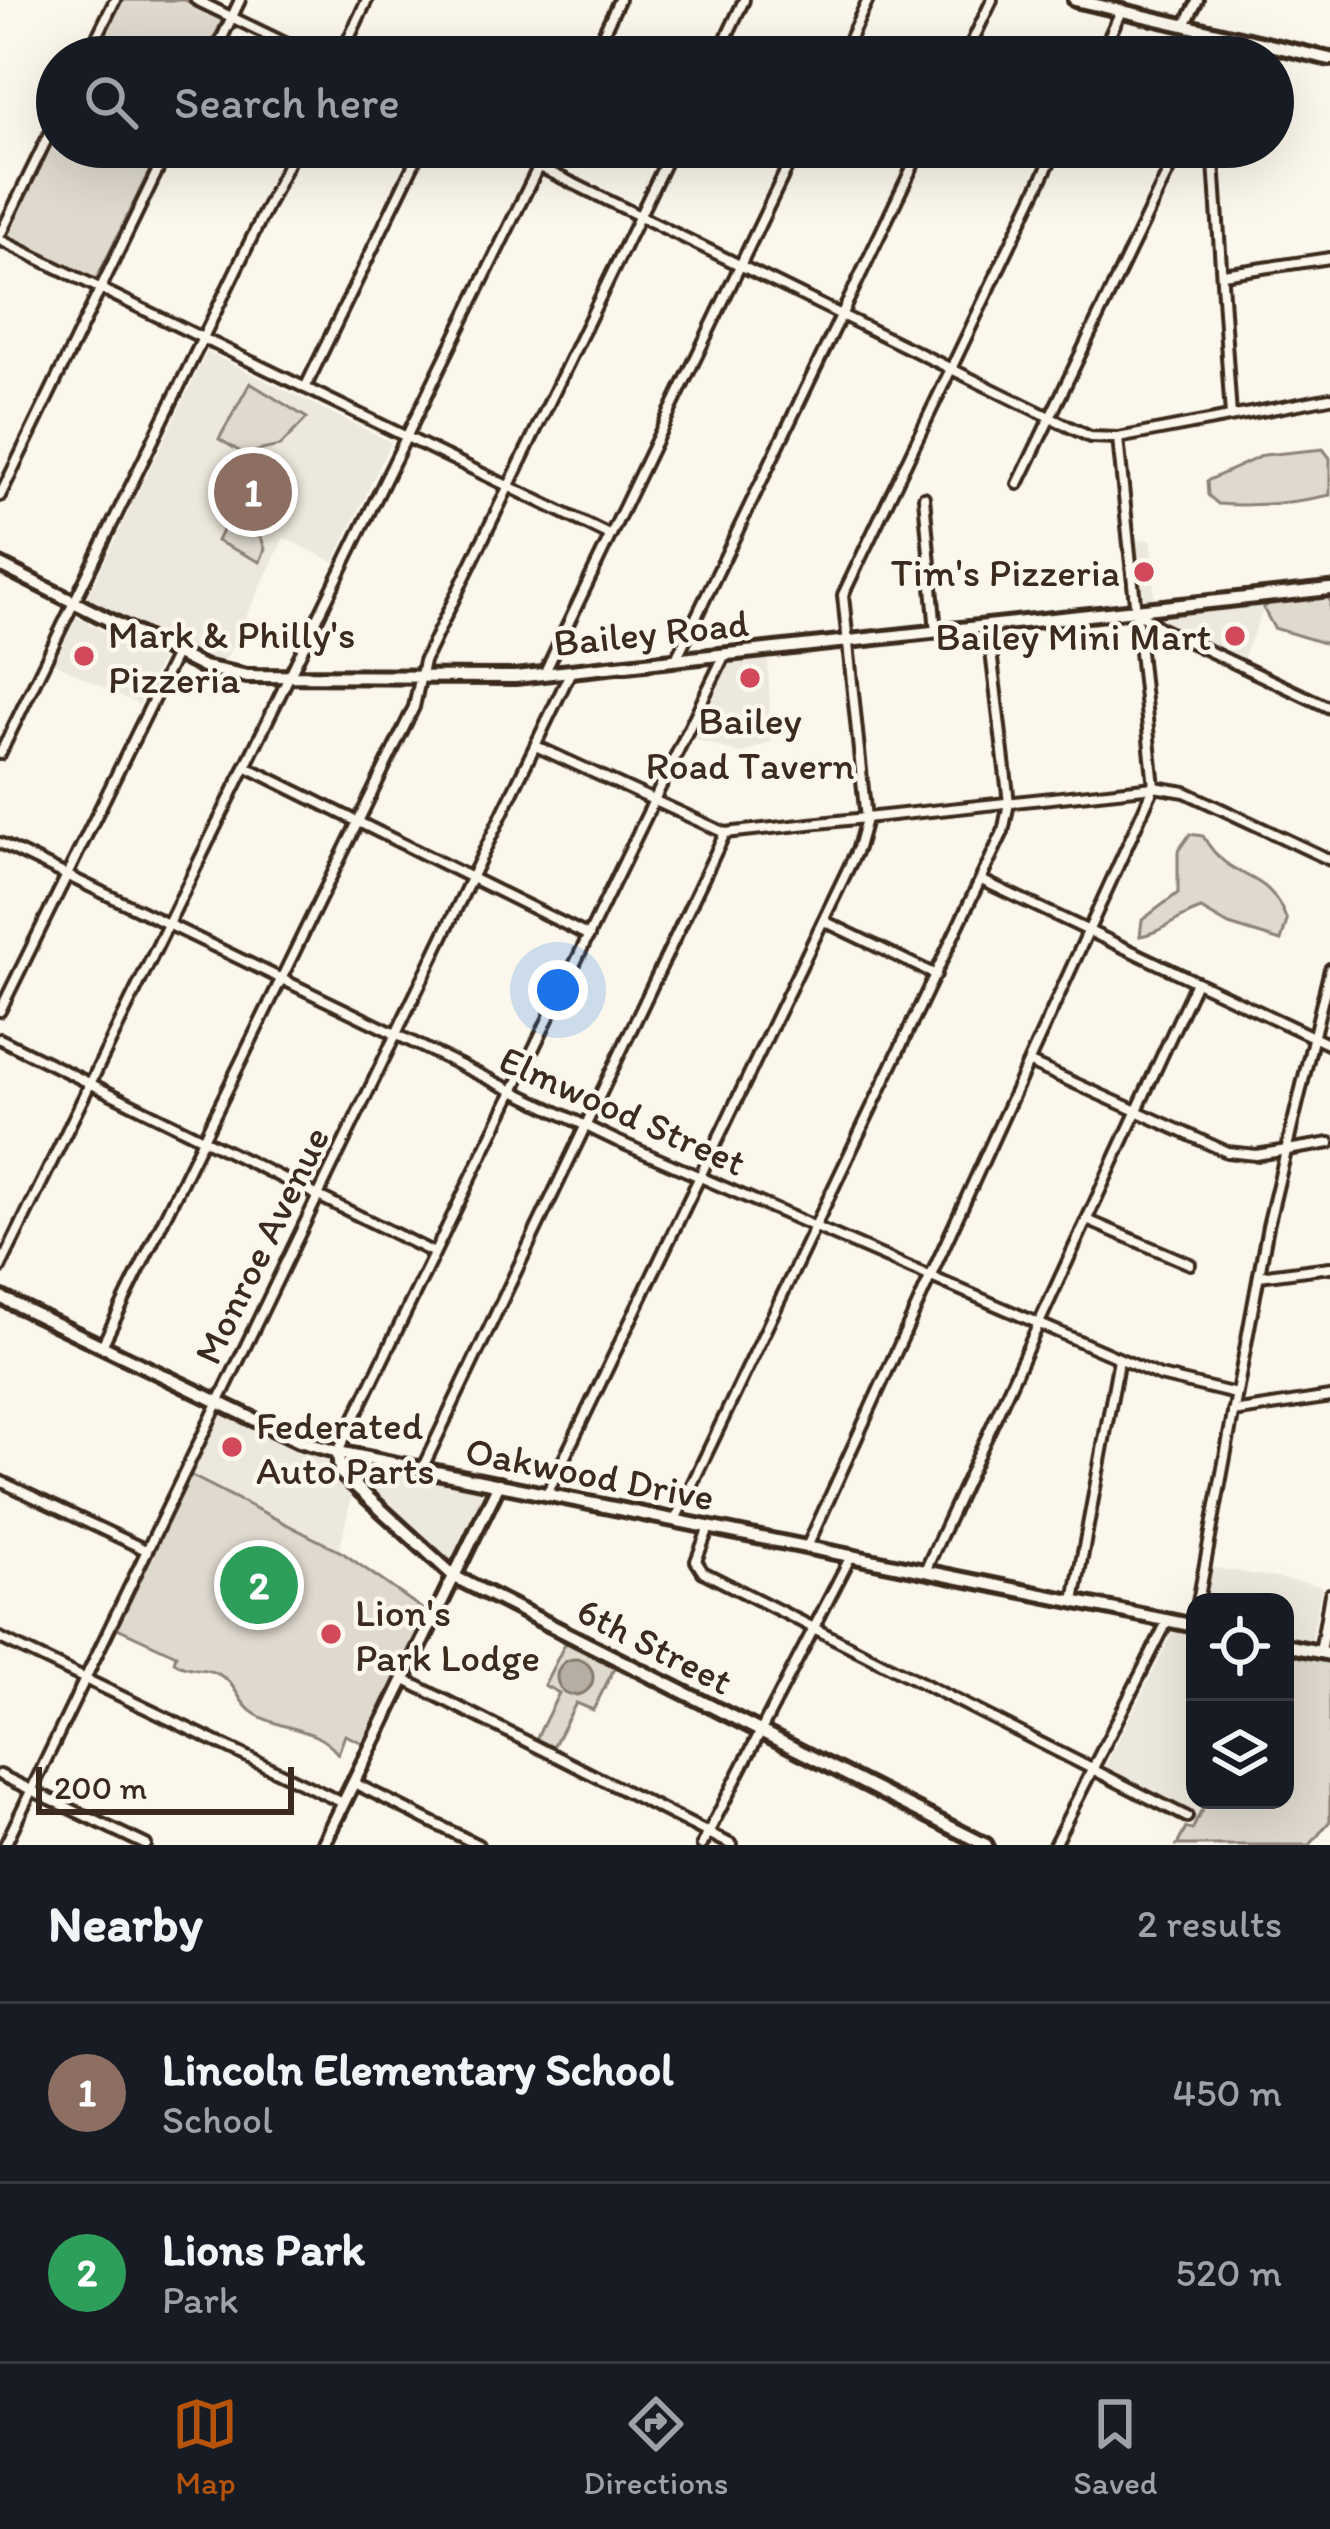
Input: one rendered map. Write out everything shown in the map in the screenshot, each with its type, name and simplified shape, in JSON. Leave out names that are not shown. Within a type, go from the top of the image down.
[{"type":"street","points":[[97,36],[115,0]]},
{"type":"street","points":[[196,0],[271,36]]},
{"type":"street","points":[[223,36],[240,0]]},
{"type":"street","points":[[350,36],[367,0]]},
{"type":"street","points":[[602,36],[620,0]]},
{"type":"street","points":[[727,36],[744,0]]},
{"type":"street","points":[[851,36],[868,0]]},
{"type":"street","points":[[974,36],[992,0]]},
{"type":"street","points":[[1076,0],[1228,36]]},
{"type":"street","points":[[1186,25],[1198,0]]},
{"type":"street","points":[[1109,36],[1120,11]]},
{"type":"street","points":[[1294,51],[1330,59]]},
{"type":"street","points":[[36,162],[0,238],[609,535]]},
{"type":"street","points":[[0,496],[159,168]]},
{"type":"street","points":[[0,754],[286,168]]},
{"type":"street","points":[[305,388],[412,168]]},
{"type":"street","points":[[0,1268],[538,168]]},
{"type":"street","points":[[543,168],[1090,437],[1118,438],[1330,398]]},
{"type":"street","points":[[102,1346],[422,690],[424,661],[663,168]]},
{"type":"street","points":[[544,674],[787,168]]},
{"type":"street","points":[[676,659],[912,168]]},
{"type":"street","points":[[547,1494],[824,921],[866,819],[845,641],[842,602],[847,582],[1047,168]]},
{"type":"street","points":[[1018,484],[1170,168]]},
{"type":"street","points":[[1214,168],[1231,416]]},
{"type":"street","points":[[1222,274],[1330,258]]},
{"type":"street","points":[[807,1548],[1154,787],[1118,438]]},
{"type":"street","points":[[924,497],[936,632]]},
{"type":"street","name":"Bailey Road","points":[[0,565],[222,674],[544,674],[1330,589]]},
{"type":"street","points":[[1135,610],[1162,629],[1330,708]]},
{"type":"street","points":[[674,1520],[981,880],[1009,803],[988,626]]},
{"type":"street","points":[[0,1011],[176,654]]},
{"type":"street","points":[[338,1452],[724,654]]},
{"type":"street","name":"Monroe Avenue","points":[[5,1845],[572,671]]},
{"type":"street","points":[[538,747],[654,804],[725,832],[1154,787],[1185,792],[1330,860]]},
{"type":"street","points":[[245,766],[589,936]]},
{"type":"street","points":[[422,1469],[725,832]]},
{"type":"street","name":"Elmwood Street","points":[[0,843],[396,1037],[700,1178],[1172,1381],[1236,1394]]},
{"type":"street","points":[[981,880],[1330,1045]]},
{"type":"street","points":[[824,921],[936,976]]},
{"type":"street","points":[[1200,1593],[1284,1151],[1330,969]]},
{"type":"street","points":[[926,1571],[1196,982]]},
{"type":"street","points":[[0,1039],[434,1253]]},
{"type":"street","points":[[1030,1063],[1227,1152],[1284,1151],[1330,1143]]},
{"type":"street","points":[[1087,1220],[1190,1264]]},
{"type":"street","points":[[1258,1276],[1330,1267]]},
{"type":"street","name":"Oakwood Drive","points":[[0,1297],[299,1441],[338,1452],[1186,1621]]},
{"type":"street","points":[[1074,1601],[1119,1359]]},
{"type":"street","points":[[1232,1412],[1330,1397]]},
{"type":"street","name":"6th Street","points":[[338,1452],[340,1472],[455,1576],[986,1845]]},
{"type":"street","points":[[354,1486],[368,1458]]},
{"type":"street","points":[[0,1480],[146,1550]]},
{"type":"street","points":[[323,1845],[500,1484]]},
{"type":"street","points":[[709,1527],[696,1561],[704,1573],[1187,1817]]},
{"type":"street","points":[[702,1845],[851,1556]]},
{"type":"street","points":[[1294,1647],[1325,1653],[1330,1594]]},
{"type":"street","points":[[1054,1845],[1168,1620]]},
{"type":"street","points":[[0,1638],[344,1804]]},
{"type":"street","points":[[405,1680],[732,1845]]},
{"type":"street","points":[[0,1775],[146,1845]]},
{"type":"street","points":[[354,1783],[478,1845]]},
{"type":"shaded area","points":[[120,0],[185,0],[223,19],[215,36],[103,36]]},
{"type":"shaded area","points":[[39,168],[151,168],[96,280],[6,236]]},
{"type":"shaded area","points":[[207,352],[391,442],[334,562],[284,538],[223,665],[87,597]]},
{"type":"shaded area","points":[[250,383],[307,418],[280,446],[244,454],[219,439]]},
{"type":"shaded area","points":[[1323,449],[1330,458],[1330,495],[1247,505],[1218,504],[1208,495],[1207,481],[1264,455]]},
{"type":"shaded area","points":[[236,526],[261,537],[265,549],[260,562],[217,541],[222,531]]},
{"type":"shaded area","points":[[1151,539],[1155,608],[1269,596],[1240,666],[1135,610],[1128,542]]},
{"type":"shaded area","points":[[1330,593],[1330,645],[1274,628],[1263,608],[1279,597]]},
{"type":"shaded area","points":[[76,617],[161,660],[139,705],[54,663]]},
{"type":"shaded area","points":[[768,659],[771,742],[740,754],[696,739],[729,663]]},
{"type":"shaded area","points":[[1190,834],[1203,836],[1226,863],[1269,891],[1287,921],[1281,941],[1229,925],[1201,909],[1140,936],[1142,920],[1178,893],[1178,851]]},
{"type":"shaded area","points":[[218,1402],[300,1441],[499,1484],[455,1577],[360,1491],[351,1498],[339,1552],[184,1472]]},
{"type":"shaded area","points":[[184,1472],[343,1553],[435,1618],[372,1747],[345,1735],[338,1754],[309,1733],[255,1714],[220,1675],[180,1665],[174,1662],[176,1655],[111,1625]]},
{"type":"shaded area","points":[[1205,1566],[1322,1586],[1309,1649],[1294,1646],[1294,1593],[1200,1593]]},
{"type":"shaded area","points":[[1173,1632],[1186,1634],[1186,1809],[1202,1809],[1196,1822],[1102,1773]]},
{"type":"shaded area","points":[[567,1640],[616,1665],[593,1710],[576,1703],[552,1749],[535,1741],[559,1693],[544,1685]]},
{"type":"shaded area","points":[[1294,1647],[1330,1654],[1330,1821],[1310,1845],[1177,1845],[1186,1828],[1192,1830],[1202,1809],[1294,1809]]},
{"type":"shaded area","points":[[575,1659],[588,1664],[593,1677],[588,1690],[575,1695],[562,1690],[557,1677],[562,1664]]},
{"type":"place","name":"Lincoln Elementary School","points":[[253,492]]},
{"type":"place","name":"Tim's Pizzeria","points":[[1144,572]]},
{"type":"place","name":"Bailey Mini Mart","points":[[1235,636]]},
{"type":"place","name":"Mark & Philly's Pizzeria","points":[[84,656]]},
{"type":"place","name":"Bailey Road Tavern","points":[[750,678]]},
{"type":"place","name":"Federated Auto Parts","points":[[232,1447]]},
{"type":"place","name":"Lions Park","points":[[259,1585]]},
{"type":"place","name":"Lion's Park Lodge","points":[[331,1634]]}]
